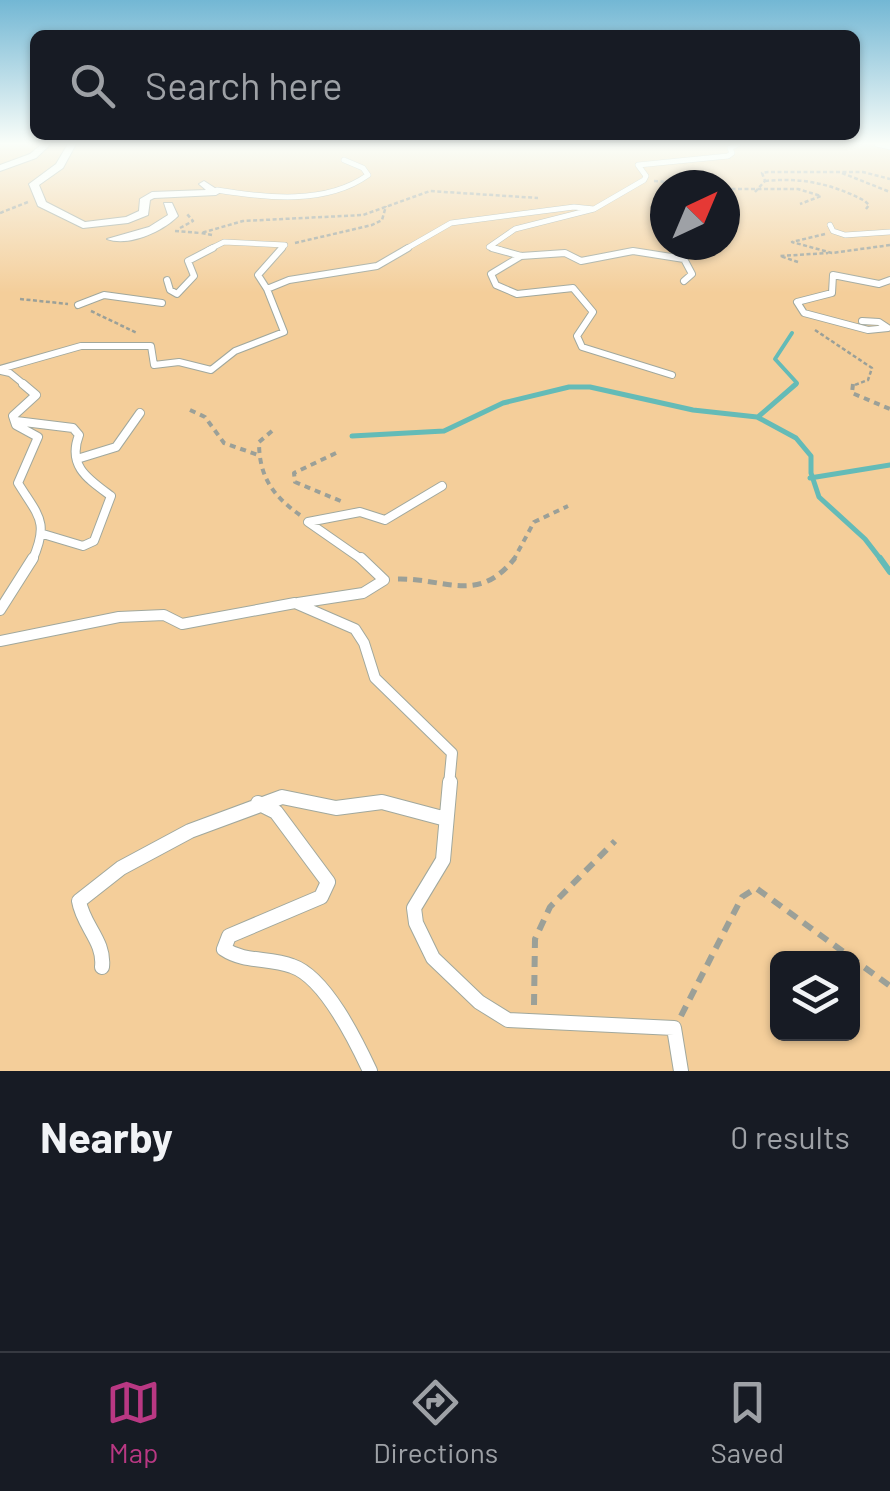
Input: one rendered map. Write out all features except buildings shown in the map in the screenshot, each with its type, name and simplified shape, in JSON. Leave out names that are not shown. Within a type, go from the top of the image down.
[{"type":"street","points":[[37,194],[36,197],[83,225],[105,224],[144,213],[146,198],[165,194]]},
{"type":"street","points":[[112,239],[135,236],[169,222],[172,216],[168,205]]},
{"type":"street","points":[[105,224],[130,230]]},
{"type":"lane","points":[[240,194],[258,197],[305,194]]},
{"type":"lane","points":[[620,194],[594,209],[515,229],[489,246],[520,256],[565,253],[580,261],[633,251],[684,259],[692,274],[684,281]]},
{"type":"lane","points":[[267,288],[288,280],[376,266],[451,222],[574,207],[594,209]]},
{"type":"lane","points":[[830,225],[833,231],[844,235],[890,232]]},
{"type":"lane","points":[[166,280],[170,290],[177,294],[194,276],[188,261],[224,242],[285,245]]},
{"type":"lane","points":[[0,370],[54,352],[151,346],[154,365],[178,362],[211,370],[235,350],[284,332],[267,288],[258,276],[285,245]]},
{"type":"lane","points":[[520,256],[491,274],[496,284],[518,294],[574,288],[593,312],[577,336],[582,348],[672,375]]},
{"type":"lane","points":[[862,321],[888,328],[871,332],[804,313],[797,302],[832,293],[833,275],[879,284],[890,280]]},
{"type":"lane","points":[[78,305],[104,294],[162,303]]},
{"type":"lane","points":[[0,370],[10,373],[36,394],[13,416],[14,421]]},
{"type":"lane","points":[[77,459],[110,454],[131,432],[140,412]]},
{"type":"lane","points":[[14,421],[73,428],[79,435],[74,448],[80,473],[111,496],[94,542],[83,546],[43,534]]},
{"type":"lane","points":[[0,610],[13,598],[43,534],[40,514],[18,483],[38,437],[14,421]]},
{"type":"lane","points":[[308,522],[360,512],[386,520],[442,486]]},
{"type":"lane","points":[[0,641],[119,617],[164,614],[182,624],[364,592],[384,580],[375,568],[308,522]]},
{"type":"lane","points":[[295,603],[355,629],[364,642],[375,678],[452,753],[443,860],[414,908],[416,923],[434,958],[479,1002],[508,1020],[674,1028],[681,1071]]},
{"type":"lane","points":[[102,967],[104,952],[82,914],[80,900],[121,868],[190,831],[258,802],[282,797],[336,808],[382,802],[446,820]]},
{"type":"lane","points":[[258,802],[276,812],[328,882],[321,897],[228,936],[224,948],[236,958],[298,968],[321,990],[370,1071]]},
{"type":"path","points":[[238,222],[363,215],[421,194]]},
{"type":"path","points":[[453,194],[545,198]]},
{"type":"path","points":[[800,204],[821,196],[815,194]]},
{"type":"path","points":[[849,194],[865,201],[869,205],[866,210]]},
{"type":"path","points":[[0,212],[36,197]]},
{"type":"path","points":[[285,245],[372,225],[382,220],[386,206]]},
{"type":"path","points":[[175,231],[201,233]]},
{"type":"path","points":[[798,262],[780,256],[832,253]]},
{"type":"path","points":[[804,313],[829,344],[872,368],[868,380],[852,384],[852,394],[890,409]]},
{"type":"path","points":[[190,410],[205,417],[224,443],[258,455]]},
{"type":"path","points":[[272,431],[258,442],[258,455],[280,502],[308,522]]},
{"type":"path","points":[[336,453],[330,460],[304,466],[294,473],[295,482],[335,497],[360,512]]},
{"type":"path","points":[[384,580],[412,578],[462,587],[490,579],[516,562],[534,522],[568,506]]},
{"type":"path","points":[[534,1024],[536,939],[542,923],[550,907],[615,841]]},
{"type":"path","points":[[674,1028],[742,897],[756,888],[890,986]]},
{"type":"shaded area","points":[[0,194],[650,194],[650,260],[740,260],[740,194],[890,194],[890,1071],[0,1071]]},
{"type":"waterway","points":[[792,333],[775,359],[797,383],[793,386]]},
{"type":"waterway","points":[[758,417],[796,384]]},
{"type":"waterway","points":[[352,436],[444,431],[503,403],[569,387],[590,387],[693,410],[757,417],[796,438],[811,456],[813,478]]},
{"type":"waterway","points":[[813,478],[890,465]]},
{"type":"waterway","points":[[813,478],[819,497],[865,539],[882,561]]},
{"type":"waterway","points":[[880,558],[890,572]]}]
